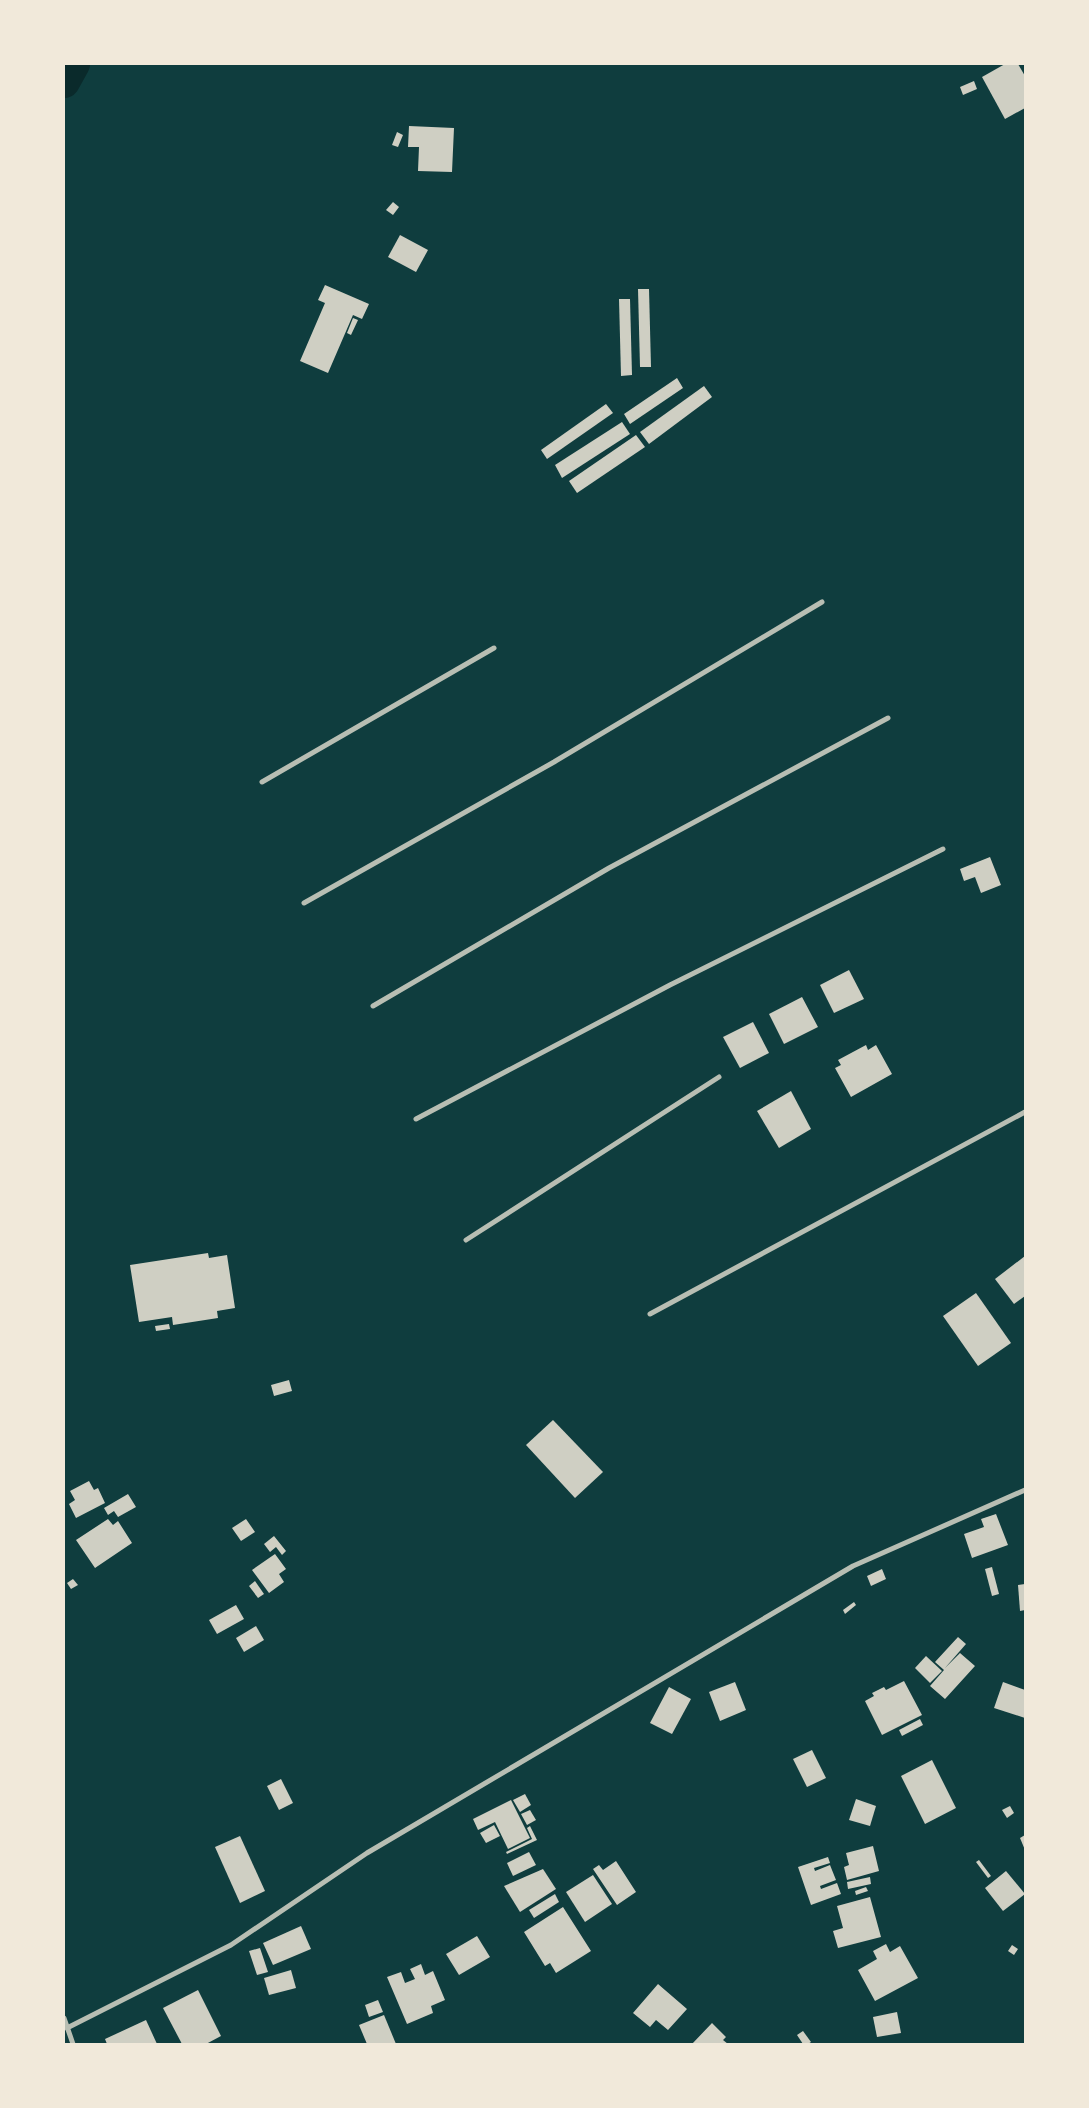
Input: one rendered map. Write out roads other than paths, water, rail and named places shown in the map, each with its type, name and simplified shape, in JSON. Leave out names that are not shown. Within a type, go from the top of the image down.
[{"type":"street","points":[[304,903],[554,762],[822,602]]},
{"type":"street","points":[[262,782],[494,648]]},
{"type":"street","points":[[373,1006],[609,868],[888,718]]},
{"type":"street","points":[[416,1119],[670,985],[943,849]]},
{"type":"street","points":[[466,1240],[719,1077]]},
{"type":"street","points":[[650,1314],[1025,1112]]},
{"type":"street","points":[[67,2028],[231,1945],[367,1853],[853,1566],[1025,1490]]},
{"type":"street","points":[[64,2018],[73,2044]]},
{"type":"waterway","points":[[64,82],[74,64]]}]
